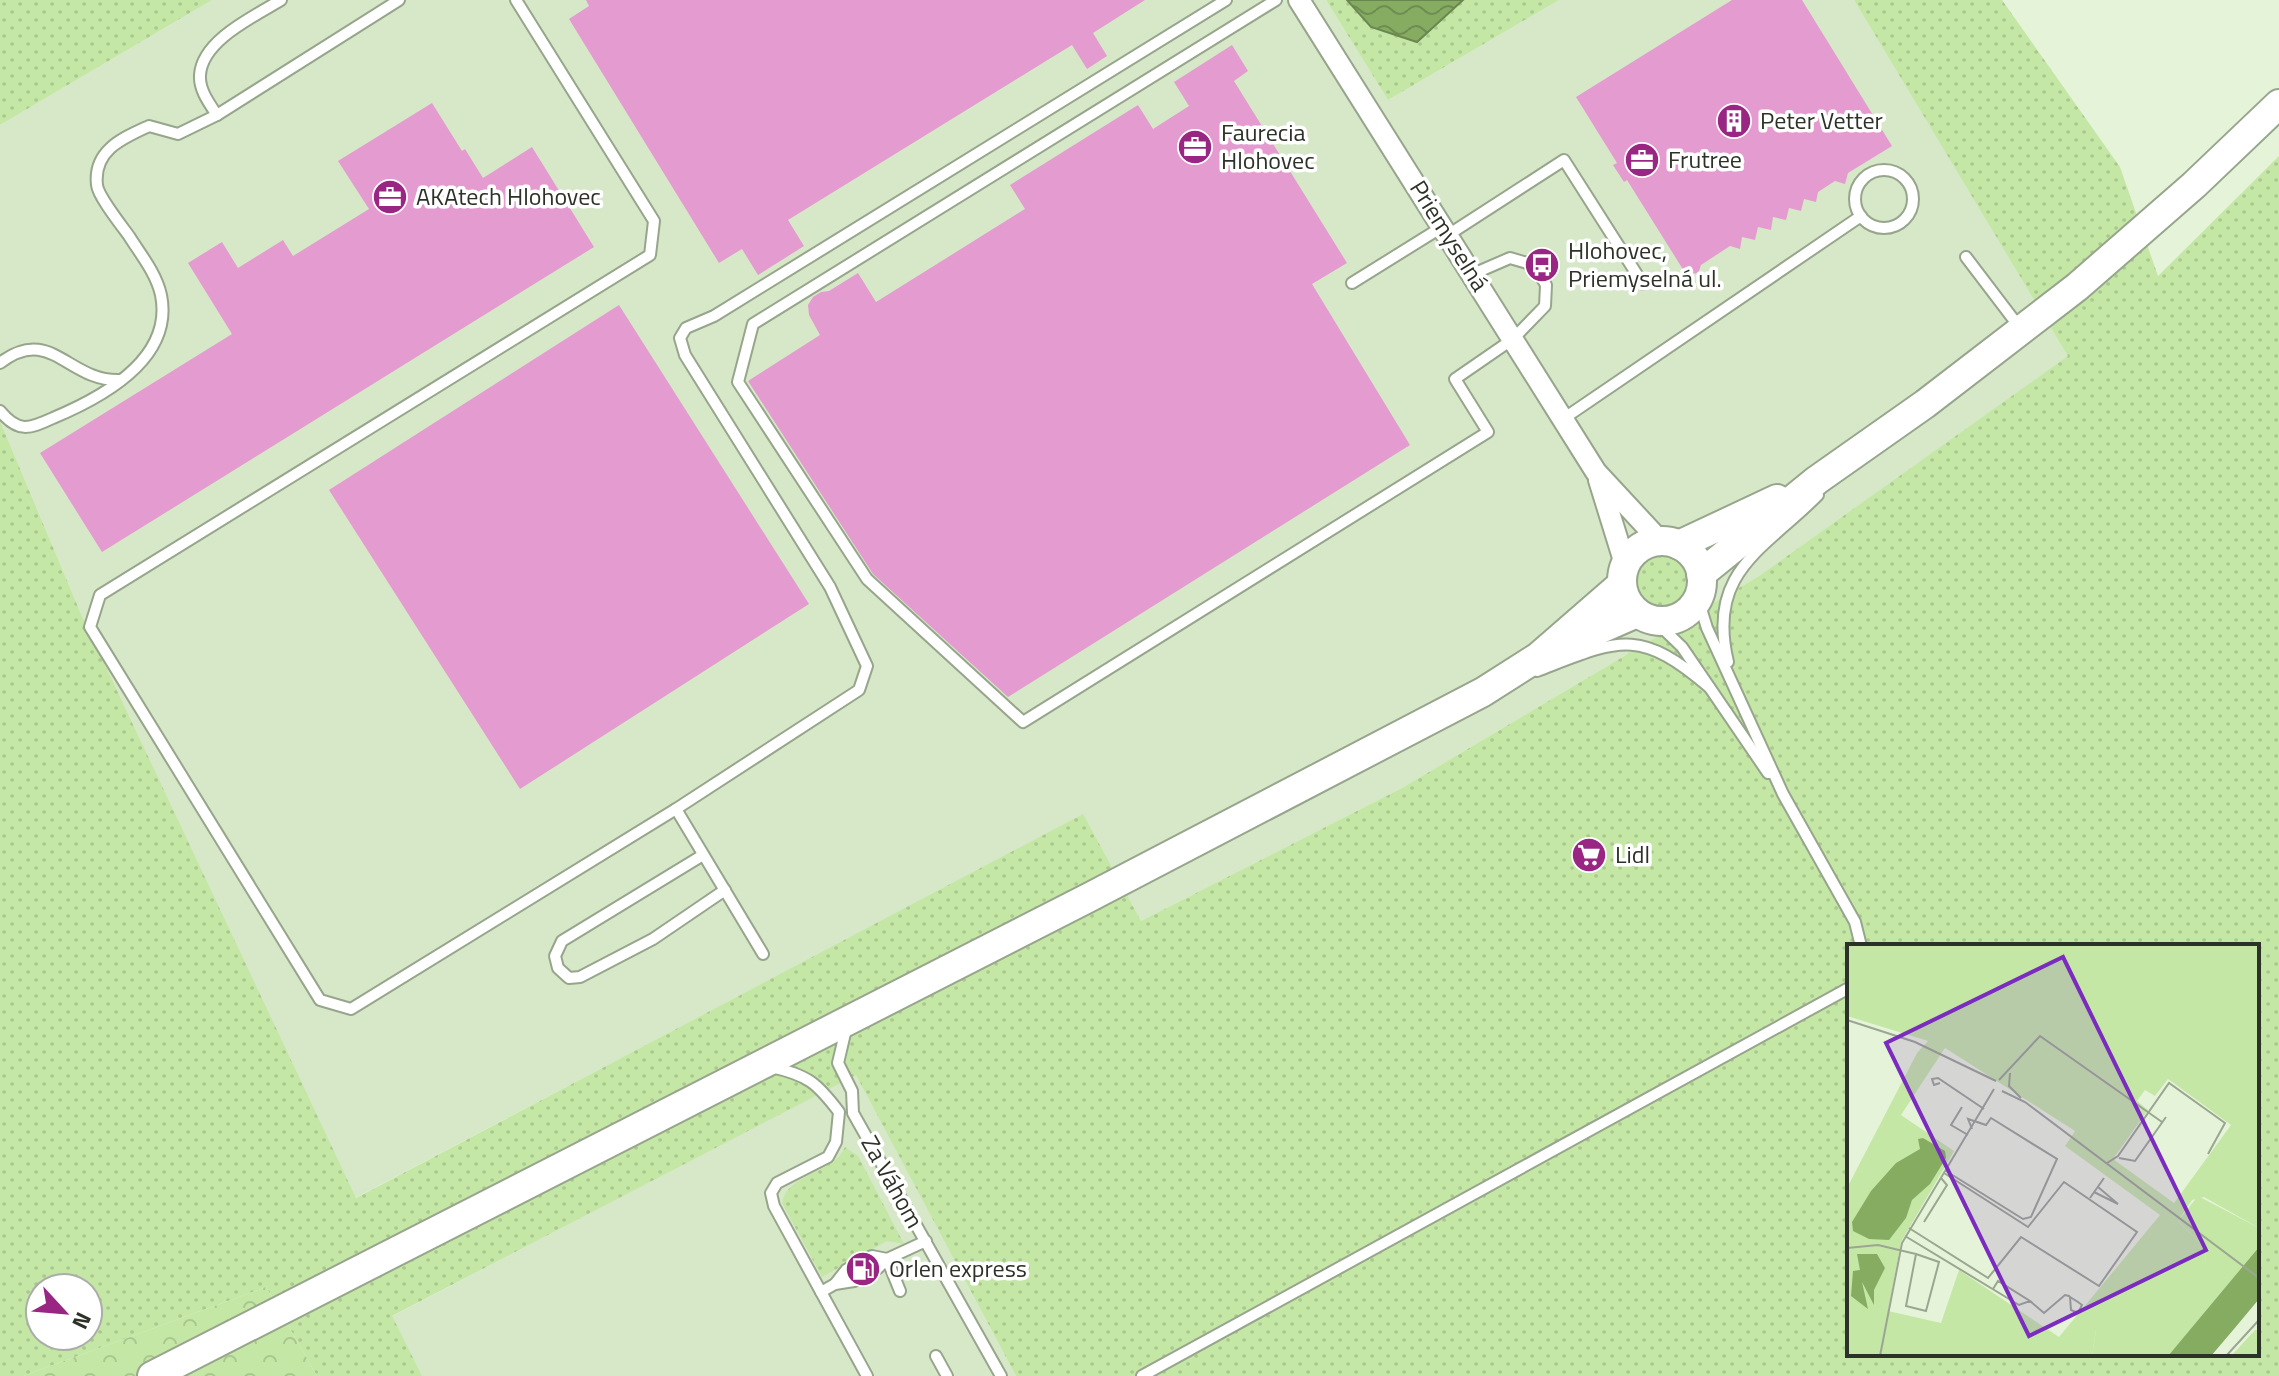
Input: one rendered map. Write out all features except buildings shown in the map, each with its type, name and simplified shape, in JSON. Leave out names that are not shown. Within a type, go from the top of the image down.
[{"type":"main road","points":[[152,1376],[1088,898],[1483,692],[1538,657],[1646,616],[1679,617],[1700,586],[1817,480],[1968,373],[2077,287],[2279,104]]},
{"type":"main road","points":[[1538,657],[1623,574],[1637,549],[1670,543],[1817,480]]},
{"type":"main road","points":[[1670,543],[1694,557],[1700,586]]},
{"type":"main road","points":[[1623,574],[1625,598],[1646,616]]},
{"type":"street","name":"Priemyselná","points":[[1299,0],[1596,472],[1670,543]]},
{"type":"street","name":"Priemyselná","points":[[1596,472],[1623,574]]},
{"type":"lane","points":[[217,115],[204,96],[200,76],[210,52],[229,33],[281,0]]},
{"type":"lane","points":[[0,411],[10,424],[30,428],[63,414],[130,375],[150,353],[160,325],[161,297],[152,272],[96,187],[99,164],[114,142],[149,126],[178,134],[217,115],[399,0]]},
{"type":"lane","points":[[516,0],[654,221],[650,255],[100,595],[90,627],[320,1000],[351,1009],[676,809],[859,690],[867,666],[830,587],[685,355],[680,338],[686,328],[714,316],[1226,0]]},
{"type":"lane","points":[[1276,0],[753,324],[738,382],[867,579],[1023,722],[1488,432],[1455,379],[1513,339],[1545,306],[1546,285],[1534,265],[1510,258],[1473,274]]},
{"type":"lane","points":[[1352,283],[1564,160],[1643,284]]},
{"type":"lane","points":[[1887,170],[1907,182],[1912,193],[1912,204],[1903,221],[1892,227],[1880,228],[1869,224],[1861,216],[1856,206],[1856,194],[1860,183],[1869,175],[1887,170]]},
{"type":"lane","points":[[1563,419],[1861,216]]},
{"type":"lane","points":[[1966,257],[2021,330]]},
{"type":"lane","points":[[0,363],[15,352],[34,348],[49,352],[105,381],[122,380]]},
{"type":"lane","points":[[1733,683],[1723,644],[1726,606],[1743,564],[1806,508],[1856,454]]},
{"type":"lane","points":[[1700,586],[1707,628],[1783,794],[1855,922],[1860,944]]},
{"type":"lane","points":[[1646,616],[1682,647],[1783,794]]},
{"type":"lane","points":[[1483,692],[1605,645],[1631,644],[1659,651],[1681,663],[1709,687]]},
{"type":"lane","points":[[676,809],[763,954]]},
{"type":"lane","points":[[703,855],[562,941],[555,956],[558,968],[569,978],[580,977],[653,939],[725,890]]},
{"type":"lane","points":[[1142,1376],[1847,989]]},
{"type":"lane","name":"Za Váhom","points":[[848,1019],[838,1063],[852,1091],[853,1113],[1001,1376]]},
{"type":"lane","points":[[761,1065],[791,1071],[819,1086],[839,1112],[836,1142],[828,1157],[777,1183],[771,1193],[774,1206],[867,1376]]},
{"type":"lane","points":[[839,1112],[853,1113]]},
{"type":"lane","points":[[821,1292],[835,1284],[846,1270],[872,1256],[887,1259],[926,1241]]},
{"type":"lane","points":[[887,1259],[900,1291]]},
{"type":"lane","points":[[936,1356],[947,1376]]},
{"type":"shaded area","points":[[212,0],[1326,0],[1388,100],[1559,0],[1854,0],[2069,356],[1759,576],[1402,788],[1141,921],[1083,815],[355,1198],[81,614],[0,421],[0,125]]},
{"type":"shaded area","points":[[856,1074],[1016,1376],[422,1376],[391,1317]]},
{"type":"green space","points":[[0,0],[212,0],[0,125]]},
{"type":"green space","points":[[1326,0],[1559,0],[1388,100]]},
{"type":"green space","points":[[1854,0],[2002,0],[2120,167],[2158,276],[2279,156],[2279,1376],[1016,1376],[856,1075],[392,1316],[422,1376],[317,1376],[266,1287],[104,1346],[104,1272],[24,1272],[24,1352],[89,1352],[23,1376],[0,1376],[0,421],[81,614],[356,1198],[1083,814],[1141,921],[1402,788],[1759,576],[2068,356]]},
{"type":"green space","points":[[1662,552],[1673,554],[1682,561],[1689,570],[1689,592],[1682,601],[1673,608],[1662,610],[1651,608],[1642,601],[1635,592],[1633,581],[1635,570],[1642,561],[1651,554]]},
{"type":"green space","points":[[845,1147],[858,1156],[904,1244],[887,1241],[822,1277],[782,1203],[792,1185],[831,1163]]},
{"type":"green space","points":[[266,1287],[317,1376],[23,1376],[89,1352],[104,1352],[104,1346]]},
{"type":"water","points":[[1347,0],[1463,0],[1417,42],[1371,27]]},
{"type":"place","name":"Peter Vetter","points":[[1734,121]]},
{"type":"place","name":"Faurecia Hlohovec","points":[[1195,147]]},
{"type":"place","name":"Frutree","points":[[1642,160]]},
{"type":"place","name":"AKAtech Hlohovec","points":[[390,197]]},
{"type":"place","name":"Hlohovec, Priemyselná ul.","points":[[1542,265]]},
{"type":"place","name":"Lidl","points":[[1589,855]]},
{"type":"place","name":"Orlen express","points":[[863,1269]]}]
